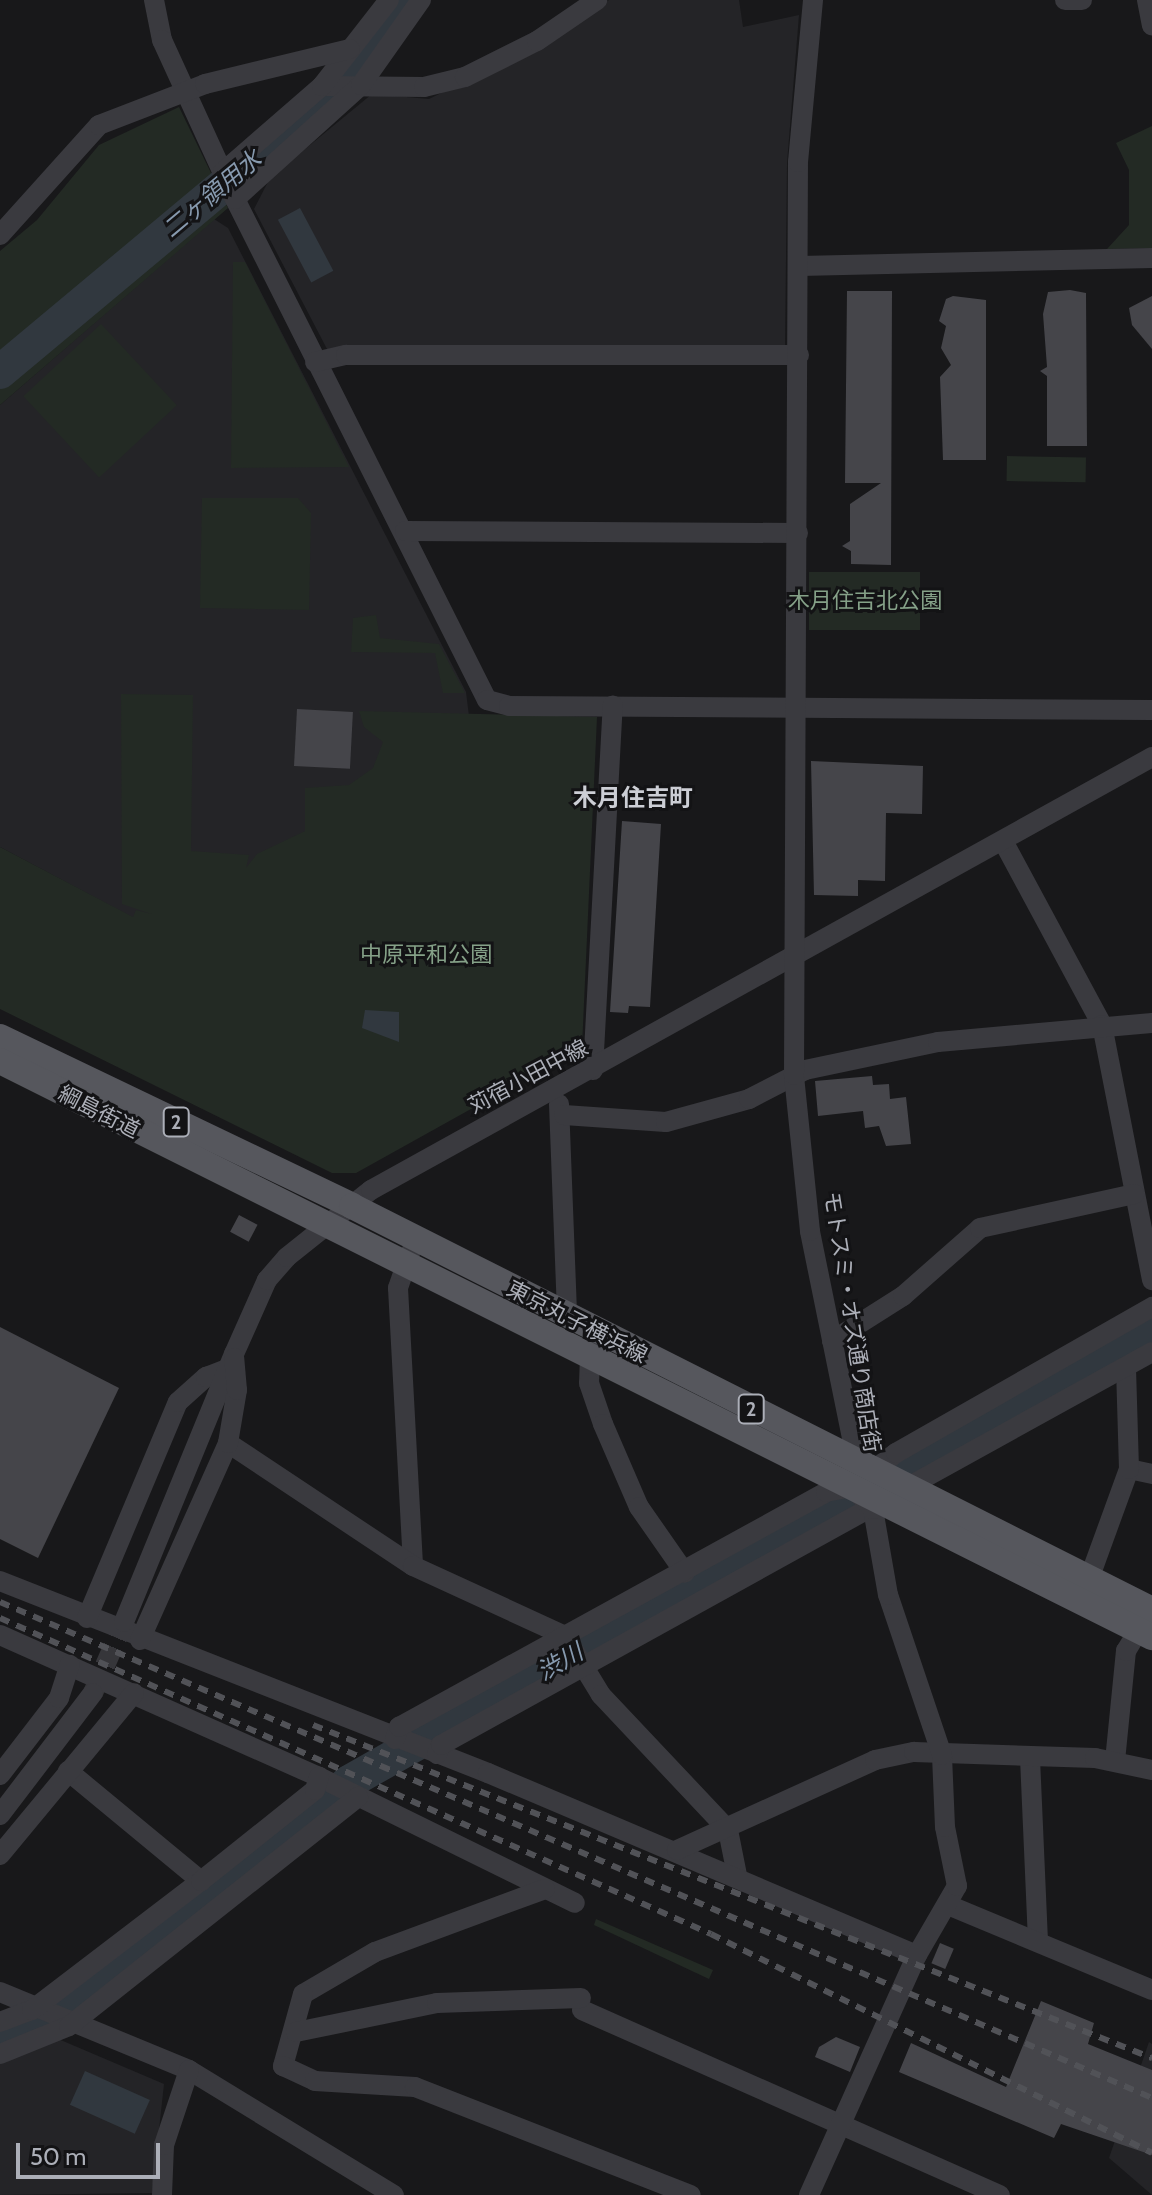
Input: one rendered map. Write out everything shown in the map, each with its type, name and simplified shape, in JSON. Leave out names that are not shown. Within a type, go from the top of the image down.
[{"type":"main road","name":"東京丸子横浜線","points":[[0,1037],[352,1206],[567,1316],[596,1345],[852,1487],[879,1507],[1085,1590],[1148,1621]]},
{"type":"main road","name":"綱島街道","points":[[0,1061],[328,1225]]},
{"type":"main road","name":"東京丸子横浜線","points":[[328,1225],[404,1264],[596,1345],[912,1487],[1085,1590]]},
{"type":"street","points":[[154,0],[162,40],[223,174],[315,362],[405,531],[487,700],[509,706],[1152,710]]},
{"type":"street","points":[[223,174],[322,86],[389,0]]},
{"type":"street","points":[[234,197],[361,85],[421,0]]},
{"type":"street","points":[[322,86],[424,87],[465,77],[537,41],[597,0]]},
{"type":"street","name":"モトスミ・オズ通り商店街","points":[[813,0],[798,162],[798,955],[794,1075],[810,1231],[832,1341],[863,1464]]},
{"type":"street","points":[[1065,0],[1082,0]]},
{"type":"street","points":[[1147,0],[1152,26]]},
{"type":"street","points":[[0,235],[99,125],[185,92],[350,49]]},
{"type":"street","points":[[800,266],[1152,258]]},
{"type":"street","points":[[315,362],[346,355],[799,355]]},
{"type":"street","points":[[405,531],[798,533]]},
{"type":"street","points":[[593,1070],[613,706]]},
{"type":"street","name":"苅宿小田中線","points":[[124,1622],[267,1280],[328,1225],[352,1206],[1152,757]]},
{"type":"street","points":[[1003,841],[1102,1025],[1152,1280]]},
{"type":"street","points":[[564,1115],[666,1122],[749,1099],[794,1075],[938,1042],[1102,1025],[1152,1023]]},
{"type":"street","points":[[554,1093],[564,1115],[567,1316]]},
{"type":"street","points":[[832,1341],[903,1296],[980,1228],[1134,1194]]},
{"type":"street","points":[[413,1566],[398,1288],[404,1264],[416,1240]]},
{"type":"street","points":[[394,1738],[399,1727],[685,1573],[826,1492],[852,1487],[863,1464],[1152,1307]]},
{"type":"street","points":[[596,1345],[589,1383],[619,1466],[639,1507],[685,1573]]},
{"type":"street","points":[[436,1753],[441,1745],[879,1507],[1152,1352]]},
{"type":"street","points":[[87,1618],[178,1402],[206,1377],[231,1361],[237,1390],[228,1443],[140,1640]]},
{"type":"street","points":[[1085,1590],[1129,1469],[1126,1367]]},
{"type":"street","points":[[228,1443],[413,1566],[565,1636],[601,1695],[728,1830],[737,1875]]},
{"type":"street","points":[[1129,1469],[1152,1474]]},
{"type":"street","points":[[809,2195],[917,1955],[957,1886],[945,1827],[942,1755],[888,1595],[879,1507]]},
{"type":"street","points":[[0,1581],[140,1640],[436,1753],[677,1850],[917,1955]]},
{"type":"street","points":[[1115,1761],[1126,1651],[1148,1621]]},
{"type":"street","points":[[0,1635],[319,1777],[575,1903]]},
{"type":"street","points":[[0,1775],[59,1698],[70,1665]]},
{"type":"street","points":[[0,1815],[93,1693]]},
{"type":"street","points":[[0,1855],[134,1693]]},
{"type":"street","points":[[677,1850],[728,1830],[875,1760],[914,1752],[1115,1761],[1152,1770]]},
{"type":"street","points":[[1030,1758],[1038,1942]]},
{"type":"street","points":[[68,1771],[201,1881]]},
{"type":"street","points":[[0,2022],[32,2010],[201,1881],[315,1790],[319,1777]]},
{"type":"street","points":[[0,2054],[69,2026],[358,1797]]},
{"type":"street","points":[[545,1889],[483,1908],[362,1960],[303,1994],[296,2032],[283,2066],[315,2081],[415,2087],[691,2195]]},
{"type":"street","points":[[948,1905],[1152,1990]]},
{"type":"street","points":[[0,1992],[69,2026],[189,2070],[394,2195]]},
{"type":"street","points":[[296,2032],[437,2003],[582,2004],[839,2126],[1000,2195]]},
{"type":"street","points":[[162,2195],[164,2145],[189,2070]]},
{"type":"shaded area","points":[[609,0],[739,0],[743,27],[799,15],[787,163],[785,351],[327,349],[254,209],[270,178],[372,94],[429,99],[570,30]]},
{"type":"shaded area","points":[[300,208],[333,271],[311,282],[278,220]]},
{"type":"shaded area","points":[[214,219],[228,228],[466,692],[469,716],[173,939],[0,847],[0,405]]},
{"type":"shaded area","points":[[365,1010],[399,1012],[399,1042],[362,1028]]},
{"type":"shaded area","points":[[56,2038],[164,2084],[152,2193],[0,2195],[0,2060]]},
{"type":"shaded area","points":[[1149,2042],[1152,2044],[1152,2195],[1109,2158]]},
{"type":"shaded area","points":[[85,2071],[150,2100],[135,2134],[70,2105]]},
{"type":"green space","points":[[179,107],[228,208],[0,405],[0,251],[37,220],[99,145]]},
{"type":"green space","points":[[1152,126],[1152,248],[1107,249],[1129,225],[1129,170],[1116,143]]},
{"type":"green space","points":[[233,262],[245,262],[349,467],[231,468]]},
{"type":"green space","points":[[101,324],[177,405],[99,477],[23,396]]},
{"type":"green space","points":[[1007,456],[1086,457],[1086,482],[1007,481]]},
{"type":"green space","points":[[202,498],[298,498],[311,513],[309,610],[200,608]]},
{"type":"green space","name":"木月住吉北公園","points":[[809,572],[920,572],[920,630],[809,630]]},
{"type":"green space","points":[[376,615],[380,638],[439,644],[465,693],[443,693],[435,653],[351,652],[353,618]]},
{"type":"green space","name":"中原平和公園","points":[[121,694],[193,695],[191,851],[249,855],[246,868],[257,854],[305,831],[305,788],[349,785],[373,768],[383,742],[364,727],[359,711],[597,717],[582,1047],[356,1173],[332,1173],[0,1009],[0,847],[133,917],[136,910],[152,914],[122,904]]},
{"type":"green space","points":[[596,1919],[713,1970],[709,1979],[594,1925]]},
{"type":"building","points":[[1070,290],[1086,293],[1087,446],[1047,446],[1047,376],[1040,371],[1047,367],[1043,314],[1048,292]]},
{"type":"building","points":[[847,291],[892,291],[891,565],[851,564],[851,551],[842,546],[850,541],[850,504],[881,483],[845,483]]},
{"type":"building","points":[[953,296],[986,300],[986,460],[943,460],[940,377],[951,365],[941,348],[946,326],[939,321],[946,299]]},
{"type":"building","points":[[1152,296],[1152,349],[1132,325],[1129,308]]},
{"type":"building","points":[[297,709],[353,712],[350,769],[294,766]]},
{"type":"building","points":[[811,761],[923,766],[922,814],[886,813],[885,881],[858,880],[858,896],[814,895]]},
{"type":"building","points":[[622,821],[661,824],[650,1007],[629,1006],[628,1013],[610,1012]]},
{"type":"building","points":[[872,1076],[873,1085],[889,1084],[890,1099],[906,1097],[911,1144],[886,1146],[879,1126],[865,1128],[863,1111],[818,1116],[815,1081]]},
{"type":"building","points":[[239,1215],[258,1225],[249,1242],[230,1232]]},
{"type":"building","points":[[0,1327],[119,1388],[38,1558],[0,1539]]},
{"type":"building","points":[[940,1943],[954,1949],[945,1969],[931,1963]]},
{"type":"building","points":[[1041,2001],[1094,2023],[1088,2044],[1152,2070],[1152,2155],[1061,2124],[1054,2138],[899,2072],[911,2043],[1006,2087]]},
{"type":"building","points":[[836,2037],[860,2047],[850,2072],[815,2057],[819,2047]]},
{"type":"waterway","name":"二ヶ領用水","points":[[0,372],[326,99],[407,0]]},
{"type":"waterway","name":"渋川","points":[[0,2040],[64,2013],[349,1782],[1152,1326]]},
{"type":"tunnel","points":[[93,1693],[124,1622]]},
{"type":"railway","points":[[0,1602],[1152,2098]]},
{"type":"railway","points":[[0,1618],[711,1934],[1152,2153]]},
{"type":"railway","points":[[313,1725],[1152,2058]]},
{"type":"district","name":"木月住吉町","points":[[633,798]]}]
